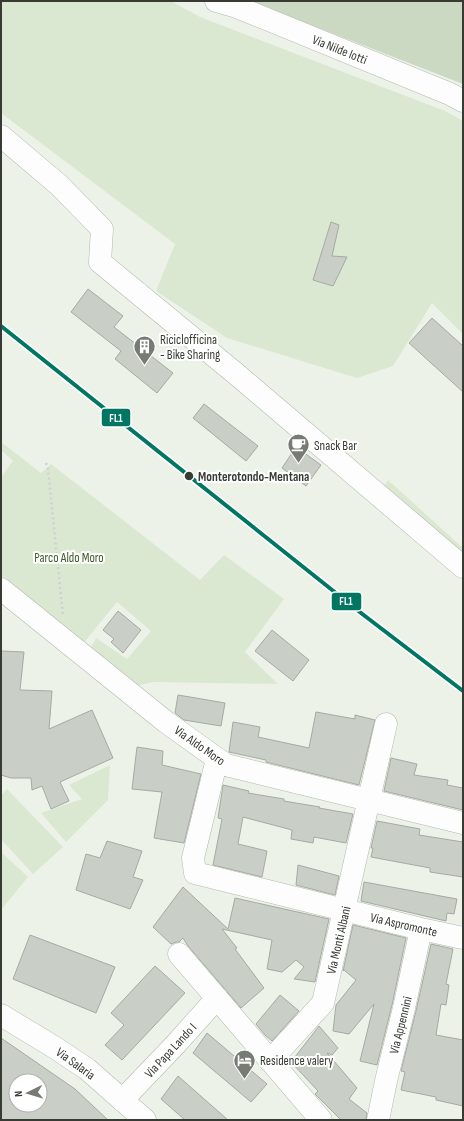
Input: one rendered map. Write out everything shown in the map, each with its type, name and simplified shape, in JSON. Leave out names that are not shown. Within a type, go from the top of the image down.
[{"type":"street","name":"Via Nilde Iotti","points":[[216,1],[238,7],[450,94],[463,101]]},
{"type":"street","points":[[1,136],[59,184],[102,229],[100,262],[235,373],[463,567]]},
{"type":"street","name":"Via Aldo Moro","points":[[1,590],[166,722],[226,765],[463,823]]},
{"type":"street","points":[[1,607],[24,608]]},
{"type":"street","name":"Via Monti Albani","points":[[270,1061],[323,1003],[386,724]]},
{"type":"street","name":"Via Aspromonte","points":[[217,759],[193,858],[194,873],[463,938]]},
{"type":"street","name":"Via Appennini","points":[[378,1120],[421,929]]},
{"type":"street","points":[[179,954],[321,1120]]},
{"type":"street","name":"Via Papa Lando I","points":[[123,1101],[217,998]]},
{"type":"street","name":"Via Salaria","points":[[1,1015],[54,1047],[86,1069],[145,1120]]},
{"type":"path","points":[[46,463],[48,469],[64,624],[56,634]]},
{"type":"green space","points":[[1,1],[171,1],[200,17],[445,111],[463,121],[463,334],[432,303],[393,366],[357,378],[227,338],[156,291],[175,244],[1,113]]},
{"type":"green space","points":[[243,1],[463,1],[463,84],[311,25]]},
{"type":"green space","name":"Parco Aldo Moro","points":[[1,442],[41,473],[51,464],[200,580],[224,555],[284,599],[245,652],[278,684],[153,682],[132,687],[88,654],[96,638],[127,659],[151,631],[117,602],[82,645],[1,581],[1,477],[13,461],[1,450]]},
{"type":"green space","points":[[388,480],[463,548],[463,559],[381,489]]},
{"type":"green space","points":[[110,765],[108,800],[66,842],[41,813],[82,799],[69,785]]},
{"type":"green space","points":[[7,789],[63,847],[33,874],[1,839],[1,795]]},
{"type":"green space","points":[[1,852],[28,877],[1,910]]},
{"type":"building","points":[[331,222],[339,225],[332,256],[347,257],[333,286],[313,280]]},
{"type":"building","points":[[88,289],[123,316],[114,327],[173,373],[157,393],[115,359],[121,351],[71,312]]},
{"type":"building","points":[[432,318],[463,346],[463,392],[409,343]]},
{"type":"building","name":"Monterotondo-Mentana","points":[[204,404],[258,446],[246,461],[193,418]]},
{"type":"building","points":[[296,447],[321,465],[306,486],[282,468]]},
{"type":"building","points":[[118,611],[141,630],[123,653],[111,642],[114,639],[103,630]]},
{"type":"building","points":[[272,630],[309,660],[293,681],[255,651]]},
{"type":"building","points":[[1,651],[24,652],[20,690],[52,691],[49,729],[92,710],[113,758],[60,782],[69,801],[51,809],[42,786],[32,790],[31,778],[11,778],[1,775]]},
{"type":"building","points":[[178,695],[225,703],[221,726],[184,720],[175,713]]},
{"type":"building","points":[[316,712],[355,719],[355,715],[375,720],[359,785],[266,762],[266,760],[229,752],[233,722],[260,727],[258,737],[309,748]]},
{"type":"building","points":[[137,747],[163,751],[162,765],[201,774],[184,843],[154,838],[162,792],[132,789]]},
{"type":"building","points":[[391,758],[417,764],[414,775],[448,780],[447,785],[463,788],[463,810],[384,791]]},
{"type":"building","points":[[223,785],[249,791],[248,793],[353,814],[346,843],[314,837],[313,843],[291,839],[292,830],[243,817],[238,844],[267,851],[262,877],[213,865],[222,819],[218,818]]},
{"type":"building","points":[[377,821],[420,829],[419,835],[463,842],[463,877],[430,872],[430,868],[371,857],[373,848],[371,848]]},
{"type":"building","points":[[107,841],[142,851],[133,877],[143,880],[130,909],[76,890],[86,854],[100,858]]},
{"type":"building","points":[[298,865],[339,876],[335,895],[296,885]]},
{"type":"building","points":[[364,882],[457,899],[454,914],[447,913],[446,921],[361,901]]},
{"type":"building","points":[[183,887],[228,929],[235,898],[329,919],[315,982],[294,979],[304,967],[296,960],[282,972],[267,969],[272,940],[222,929],[237,948],[235,949],[264,988],[241,1008],[188,946],[183,938],[179,942],[171,944],[153,927]]},
{"type":"building","points":[[353,925],[406,938],[392,1005],[377,1065],[360,1061],[374,1004],[349,1034],[333,1031],[336,1005],[356,980],[344,970],[343,971]]},
{"type":"building","points":[[30,935],[115,967],[96,1013],[13,979]]},
{"type":"building","points":[[431,944],[453,949],[446,984],[449,985],[446,1005],[441,1004],[436,1035],[463,1040],[463,1106],[436,1100],[436,1097],[401,1090],[405,1072],[401,1071]]},
{"type":"building","points":[[155,966],[185,993],[122,1060],[105,1045],[124,1025],[111,1013]]},
{"type":"building","points":[[280,995],[299,1011],[272,1041],[256,1024]]},
{"type":"building","points":[[319,1026],[338,1048],[332,1055],[327,1053],[357,1088],[349,1099],[367,1113],[366,1120],[341,1120],[315,1094],[318,1091],[291,1062]]},
{"type":"building","points":[[207,1033],[267,1084],[251,1102],[193,1053]]},
{"type":"building","points":[[1,1038],[75,1089],[108,1120],[1,1120]]},
{"type":"building","points":[[178,1076],[228,1120],[185,1120],[161,1099]]},
{"type":"transit line","name":"FL1","points":[[1,326],[361,613],[463,691]]},
{"type":"place","name":"Riciclofficina - Bike Sharing","points":[[144,366]]},
{"type":"place","name":"Snack Bar","points":[[298,464]]},
{"type":"place","name":"Monterotondo-Mentana","points":[[189,476]]},
{"type":"place","name":"Residence valery","points":[[244,1080]]}]
